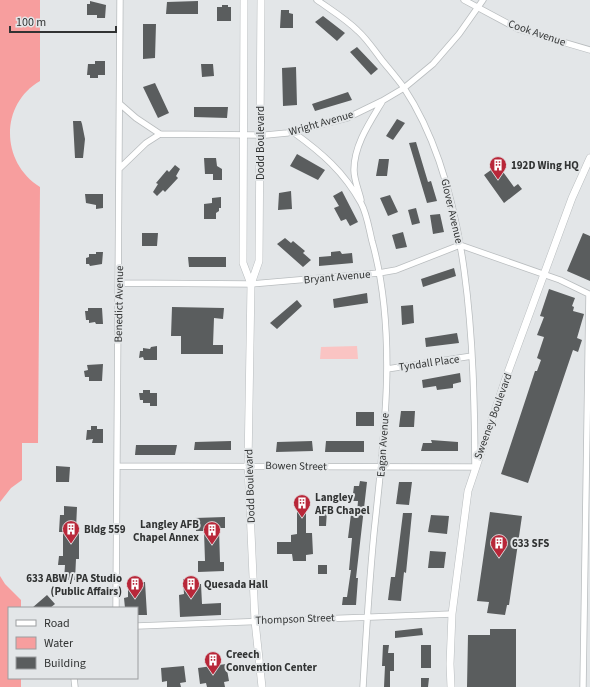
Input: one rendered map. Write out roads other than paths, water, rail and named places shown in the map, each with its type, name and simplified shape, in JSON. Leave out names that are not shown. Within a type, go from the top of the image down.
[{"type":"street","name":"Benedict Avenue","points":[[116,607],[120,0]]},
{"type":"street","name":"Dodd Boulevard","points":[[244,0],[243,263],[251,284]]},
{"type":"street","name":"Dodd Boulevard","points":[[261,0],[259,261],[251,284],[248,465],[255,621],[262,687]]},
{"type":"street","name":"Glover Avenue","points":[[317,0],[359,31],[404,88],[429,135],[445,179],[460,245],[468,305],[472,356],[475,467]]},
{"type":"street","name":"Cook Avenue","points":[[464,0],[478,9],[518,28],[590,50]]},
{"type":"street","name":"Wright Avenue","points":[[160,134],[260,135],[293,132],[347,118],[382,101],[404,88],[433,64],[478,9],[483,0]]},
{"type":"street","name":"Eagan Avenue","points":[[363,687],[366,616],[382,467],[387,369],[383,301],[379,273],[354,170],[364,132],[382,101]]},
{"type":"street","points":[[119,169],[146,143],[160,134],[141,122],[120,104]]},
{"type":"street","name":"Eagan Avenue","points":[[293,132],[319,150],[340,171],[362,204]]},
{"type":"street","name":"Sweeney Boulevard","points":[[451,687],[450,664],[452,614],[468,491],[475,467],[572,198],[590,158]]},
{"type":"street","points":[[460,245],[544,276],[560,280],[589,294],[583,687]]},
{"type":"street","name":"Bryant Avenue","points":[[119,283],[251,284],[379,273],[396,270],[460,245]]},
{"type":"street","name":"Tyndall Place","points":[[387,369],[472,356]]},
{"type":"street","name":"Bowen Street","points":[[117,466],[248,465],[475,467]]},
{"type":"street","name":"Thompson Street","points":[[138,626],[366,616],[452,614]]},
{"type":"water","points":[[0,0],[40,0],[40,81],[27,91],[18,104],[12,118],[10,133],[12,149],[18,163],[27,176],[40,187],[38,443],[22,443],[22,480],[11,488],[0,502]]},
{"type":"water","points":[[0,576],[5,584],[21,600],[21,607],[8,607],[8,679],[21,679],[21,687],[0,687]]},
{"type":"place","name":"192D Wing HQ","points":[[498,180]]},
{"type":"place","name":"Langley AFB Chapel","points":[[302,518]]},
{"type":"place","name":"Bldg 559","points":[[71,544]]},
{"type":"place","name":"Langley AFB Chapel Annex","points":[[212,545]]},
{"type":"place","name":"633 SFS","points":[[499,558]]},
{"type":"place","name":"633 ABW / PA Studio (Public Affairs)","points":[[135,599]]},
{"type":"place","name":"Quesada Hall","points":[[191,599]]},
{"type":"place","name":"Creech Convention Center","points":[[213,675]]}]
